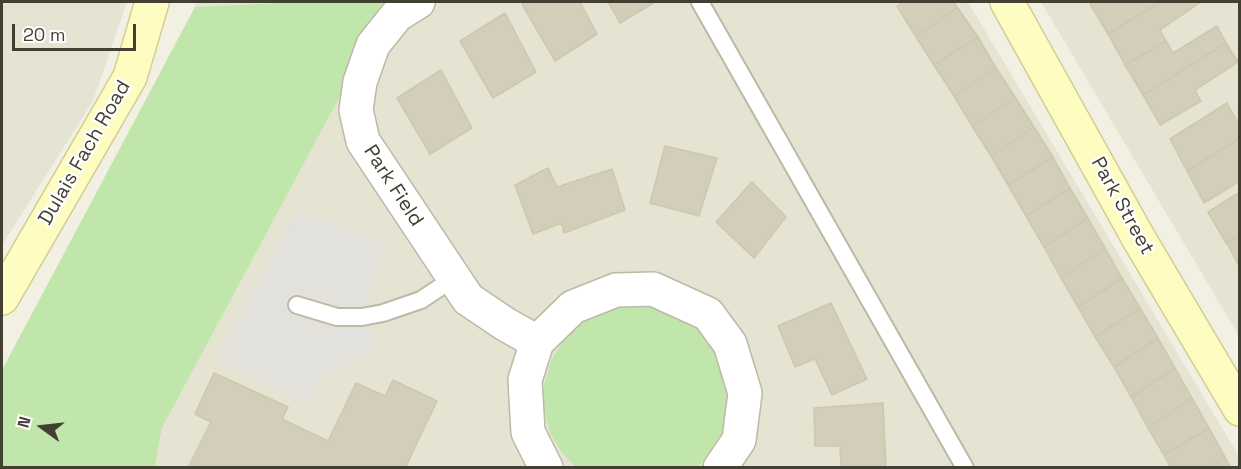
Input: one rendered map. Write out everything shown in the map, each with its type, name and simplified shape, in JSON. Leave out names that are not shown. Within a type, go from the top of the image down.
[{"type":"main road","name":"Dulais Fach Road","points":[[2,298],[130,77],[152,2]]},
{"type":"main road","name":"Park Street","points":[[1007,2],[1139,239],[1239,409]]},
{"type":"street","name":"Park Field","points":[[418,2],[397,15],[373,45],[360,82],[356,110],[363,141],[468,299],[537,342]]},
{"type":"street","points":[[546,468],[528,432],[525,380],[537,342],[573,308],[616,291],[653,289],[708,314],[730,344],[745,393],[739,440],[720,468]]},
{"type":"lane","points":[[700,2],[965,468]]},
{"type":"lane","points":[[297,304],[337,317],[362,317],[383,313],[421,300],[454,278]]},
{"type":"shaded area","points":[[2,2],[127,2],[93,101],[2,245]]},
{"type":"shaded area","points":[[195,2],[298,2],[195,7]]},
{"type":"shaded area","points":[[382,2],[968,2],[1240,458],[1239,468],[155,468],[162,428],[338,100],[375,23]]},
{"type":"shaded area","points":[[1041,2],[1239,2],[1239,336]]},
{"type":"shaded area","points":[[297,208],[388,245],[368,288],[373,351],[322,377],[309,404],[217,359]]},
{"type":"green space","points":[[298,2],[382,2],[375,23],[338,100],[162,428],[155,467],[2,468],[2,370],[195,7]]},
{"type":"green space","points":[[625,305],[650,306],[672,312],[693,324],[710,342],[723,363],[729,386],[729,410],[722,434],[710,455],[697,467],[576,467],[563,454],[550,433],[544,409],[544,385],[551,361],[563,341],[580,324],[601,311]]},
{"type":"building","points":[[526,2],[580,2],[597,34],[555,61],[522,4]]},
{"type":"building","points":[[608,2],[655,2],[620,23]]},
{"type":"building","points":[[903,2],[954,2],[957,7],[916,37],[897,6]]},
{"type":"building","points":[[1094,2],[1160,2],[1108,34],[1090,4]]},
{"type":"building","points":[[1160,2],[1201,2],[1160,30],[1166,41],[1125,65],[1108,34]]},
{"type":"building","points":[[957,7],[978,37],[934,65],[916,37]]},
{"type":"building","points":[[505,13],[536,72],[493,98],[460,41]]},
{"type":"building","points":[[1217,26],[1226,43],[1143,95],[1125,65],[1166,41],[1173,53]]},
{"type":"building","points":[[978,37],[996,68],[954,96],[934,65]]},
{"type":"building","points":[[1226,43],[1238,62],[1195,90],[1201,101],[1160,125],[1143,95]]},
{"type":"building","points":[[996,68],[1015,97],[972,126],[954,96]]},
{"type":"building","points":[[441,70],[472,128],[430,154],[397,98]]},
{"type":"building","points":[[1015,97],[1034,127],[991,156],[972,126]]},
{"type":"building","points":[[1227,103],[1240,126],[1240,138],[1187,171],[1170,139]]},
{"type":"building","points":[[1034,127],[1053,157],[1008,185],[991,156]]},
{"type":"building","points":[[1240,138],[1240,181],[1204,203],[1187,171]]},
{"type":"building","points":[[665,146],[717,158],[699,216],[650,203]]},
{"type":"building","points":[[1053,157],[1070,188],[1026,216],[1008,185]]},
{"type":"building","points":[[548,168],[557,187],[612,169],[625,210],[564,233],[562,223],[533,234],[515,185]]},
{"type":"building","points":[[752,182],[786,217],[754,258],[716,222]]},
{"type":"building","points":[[1070,188],[1088,218],[1044,247],[1026,216]]},
{"type":"building","points":[[1240,192],[1240,235],[1226,243],[1208,212]]},
{"type":"building","points":[[1088,218],[1105,248],[1061,278],[1044,247]]},
{"type":"building","points":[[1240,235],[1240,268],[1227,243]]},
{"type":"building","points":[[1105,248],[1122,278],[1078,307],[1061,278]]},
{"type":"building","points":[[1122,278],[1140,308],[1095,337],[1078,307]]},
{"type":"building","points":[[831,303],[867,379],[832,395],[815,359],[795,367],[778,326]]},
{"type":"building","points":[[1140,308],[1158,338],[1114,367],[1095,337]]},
{"type":"building","points":[[1158,338],[1175,368],[1131,397],[1114,367]]},
{"type":"building","points":[[1175,368],[1192,398],[1148,428],[1131,397]]},
{"type":"building","points":[[214,373],[288,407],[282,419],[328,441],[356,383],[385,396],[393,380],[437,401],[405,468],[188,468],[211,422],[195,414]]},
{"type":"building","points":[[1192,398],[1209,428],[1164,455],[1148,428]]},
{"type":"building","points":[[883,403],[886,468],[841,468],[840,446],[815,446],[814,408]]},
{"type":"building","points":[[1209,428],[1225,457],[1210,468],[1171,468],[1164,455]]},
{"type":"building","points":[[1225,457],[1231,468],[1210,468]]}]
